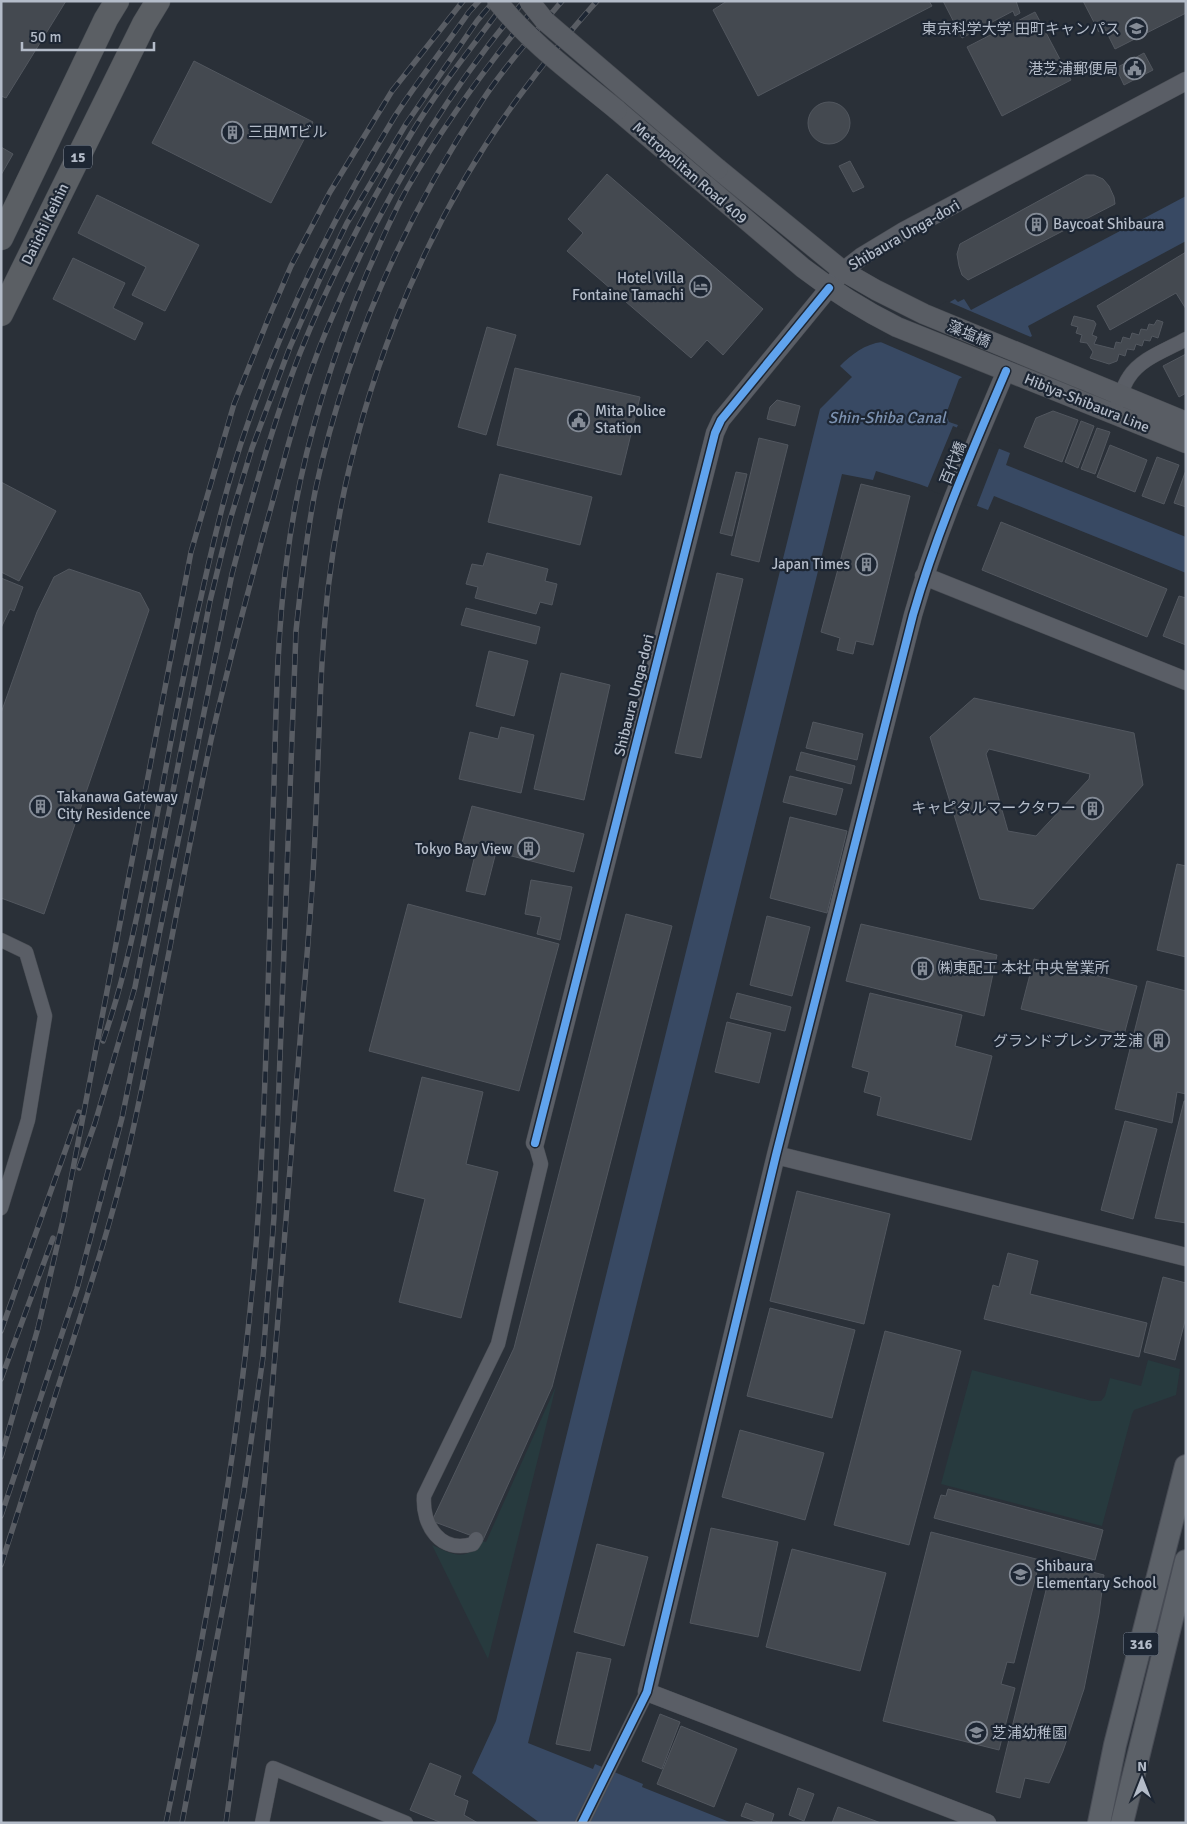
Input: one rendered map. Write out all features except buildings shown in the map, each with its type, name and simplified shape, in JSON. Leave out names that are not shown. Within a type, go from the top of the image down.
[{"type":"highway","name":"15","points":[[1,238],[106,19],[117,1]]},
{"type":"highway","name":"Daiichi Keihin","points":[[1,314],[144,24],[158,1]]},
{"type":"highway","points":[[1,238],[15,246],[34,247]]},
{"type":"main road","name":"Metropolitan Road 409","points":[[497,1],[508,15],[560,63],[703,185],[829,288],[859,308],[897,328]]},
{"type":"main road","name":"Metropolitan Road 409","points":[[529,1],[545,20],[573,45],[843,271],[924,314]]},
{"type":"main road","name":"藻塩橋","points":[[924,314],[1015,353]]},
{"type":"main road","name":"藻塩橋","points":[[897,328],[997,367]]},
{"type":"main road","name":"Hibiya-Shibaura Line","points":[[1015,353],[1186,443]]},
{"type":"main road","name":"Hibiya-Shibaura Line","points":[[997,367],[1116,405],[1186,422]]},
{"type":"main road","name":"316","points":[[1099,1823],[1115,1745],[1186,1466]]},
{"type":"main road","name":"316","points":[[1122,1823],[1186,1561]]},
{"type":"street","name":"Shibaura Unga-dori","points":[[535,1143],[715,433],[721,420],[843,271],[861,257],[1186,80]]},
{"type":"street","points":[[1116,405],[1128,378],[1135,369],[1142,363],[1186,339]]},
{"type":"street","name":"百代橋","points":[[647,1692],[776,1155],[924,576],[979,433],[997,367]]},
{"type":"street","points":[[924,576],[1186,681]]},
{"type":"street","points":[[1,940],[26,952],[44,1016],[28,1120],[1,1208]]},
{"type":"street","points":[[476,1539],[473,1544],[463,1548],[451,1546],[437,1538],[423,1506],[424,1496],[498,1344],[541,1164],[535,1143]]},
{"type":"street","points":[[776,1155],[1186,1258]]},
{"type":"street","points":[[582,1823],[612,1766],[647,1692],[988,1823]]},
{"type":"street","points":[[262,1823],[273,1768],[406,1823]]},
{"type":"green space","points":[[1148,1360],[1180,1369],[1176,1395],[1134,1410],[1102,1526],[941,1484],[972,1370],[1092,1401],[1101,1401],[1105,1396],[1110,1378],[1141,1386]]},
{"type":"green space","points":[[556,1386],[488,1659],[432,1545],[458,1555],[470,1552],[481,1541],[486,1542]]},
{"type":"water","name":"Shin-Shiba Canal","points":[[1186,196],[1186,241],[1028,326],[1032,336],[959,379],[946,414],[949,422],[958,425],[955,431],[1010,453],[1006,465],[1186,537],[1186,573],[994,496],[988,510],[919,484],[876,471],[873,480],[842,474],[528,1743],[593,1769],[595,1764],[643,1784],[642,1787],[732,1823],[540,1823],[472,1773],[496,1721],[820,409],[852,377],[840,366],[859,350],[882,342],[955,299],[958,302],[964,299],[971,310]]},
{"type":"pier","points":[[947,301],[1033,338],[964,378],[876,340],[881,340]]},
{"type":"pier","points":[[953,426],[1000,446],[976,508],[927,489]]},
{"type":"railway","points":[[1,1457],[38,1328],[64,1216],[191,552],[234,404],[291,266],[330,192],[392,91],[463,1]]},
{"type":"railway","points":[[103,1041],[118,993],[136,921],[174,722],[216,532],[233,468],[262,385],[294,306],[352,190],[413,89],[479,1]]},
{"type":"railway","points":[[79,1168],[95,1123],[135,987],[210,601],[230,520],[252,448],[290,347],[347,223],[406,124],[477,21],[494,1]]},
{"type":"railway","points":[[1,1516],[77,1289],[122,1118],[232,574],[271,435],[300,353],[324,297],[380,187],[433,100],[506,1]]},
{"type":"railway","points":[[1,1565],[122,1178],[217,713],[293,428],[317,353],[367,242],[413,158],[465,77],[524,1]]},
{"type":"railway","points":[[166,1823],[196,1669],[223,1514],[235,1436],[253,1280],[264,1098],[279,647],[286,566],[298,491],[316,416],[327,380],[353,308],[386,230],[408,187],[454,115],[487,68],[540,1]]},
{"type":"railway","points":[[182,1823],[244,1491],[263,1357],[274,1217],[296,631],[306,544],[315,492],[342,388],[360,338],[380,289],[426,193],[491,88],[562,1]]},
{"type":"railway","points":[[226,1823],[262,1507],[312,890],[325,620],[338,521],[353,454],[372,387],[395,322],[423,258],[455,197],[490,138],[538,72],[597,1]]},
{"type":"railway","points":[[1,1331],[79,1112]]},
{"type":"railway","points":[[1,1379],[53,1238]]},
{"type":"cycle path","points":[[535,1143],[715,433],[721,420],[829,288]]},
{"type":"cycle path","points":[[582,1823],[647,1692],[776,1155],[913,615],[944,522],[1006,371]]},
{"type":"place","name":"東京科学大学 田町キャンパス","points":[[1136,29]]},
{"type":"place","name":"港芝浦郵便局","points":[[1134,69]]},
{"type":"place","name":"三田MTビル","points":[[232,132]]},
{"type":"place","name":"Baycoat Shibaura","points":[[1037,224]]},
{"type":"place","name":"Hotel Villa Fontaine Tamachi","points":[[700,287]]},
{"type":"place","name":"Mita Police Station","points":[[579,420]]},
{"type":"place","name":"Japan Times","points":[[866,564]]},
{"type":"place","name":"Takanawa Gateway City Residence","points":[[41,806]]},
{"type":"place","name":"キャピタルマークタワー","points":[[1092,808]]},
{"type":"place","name":"Tokyo Bay View","points":[[528,849]]},
{"type":"place","name":"㈱東配工 本社 中央営業所","points":[[922,968]]},
{"type":"place","name":"グランドプレシア芝浦","points":[[1159,1041]]},
{"type":"place","name":"Shibaura Elementary School","points":[[1020,1575]]},
{"type":"place","name":"芝浦幼稚園","points":[[976,1733]]}]
